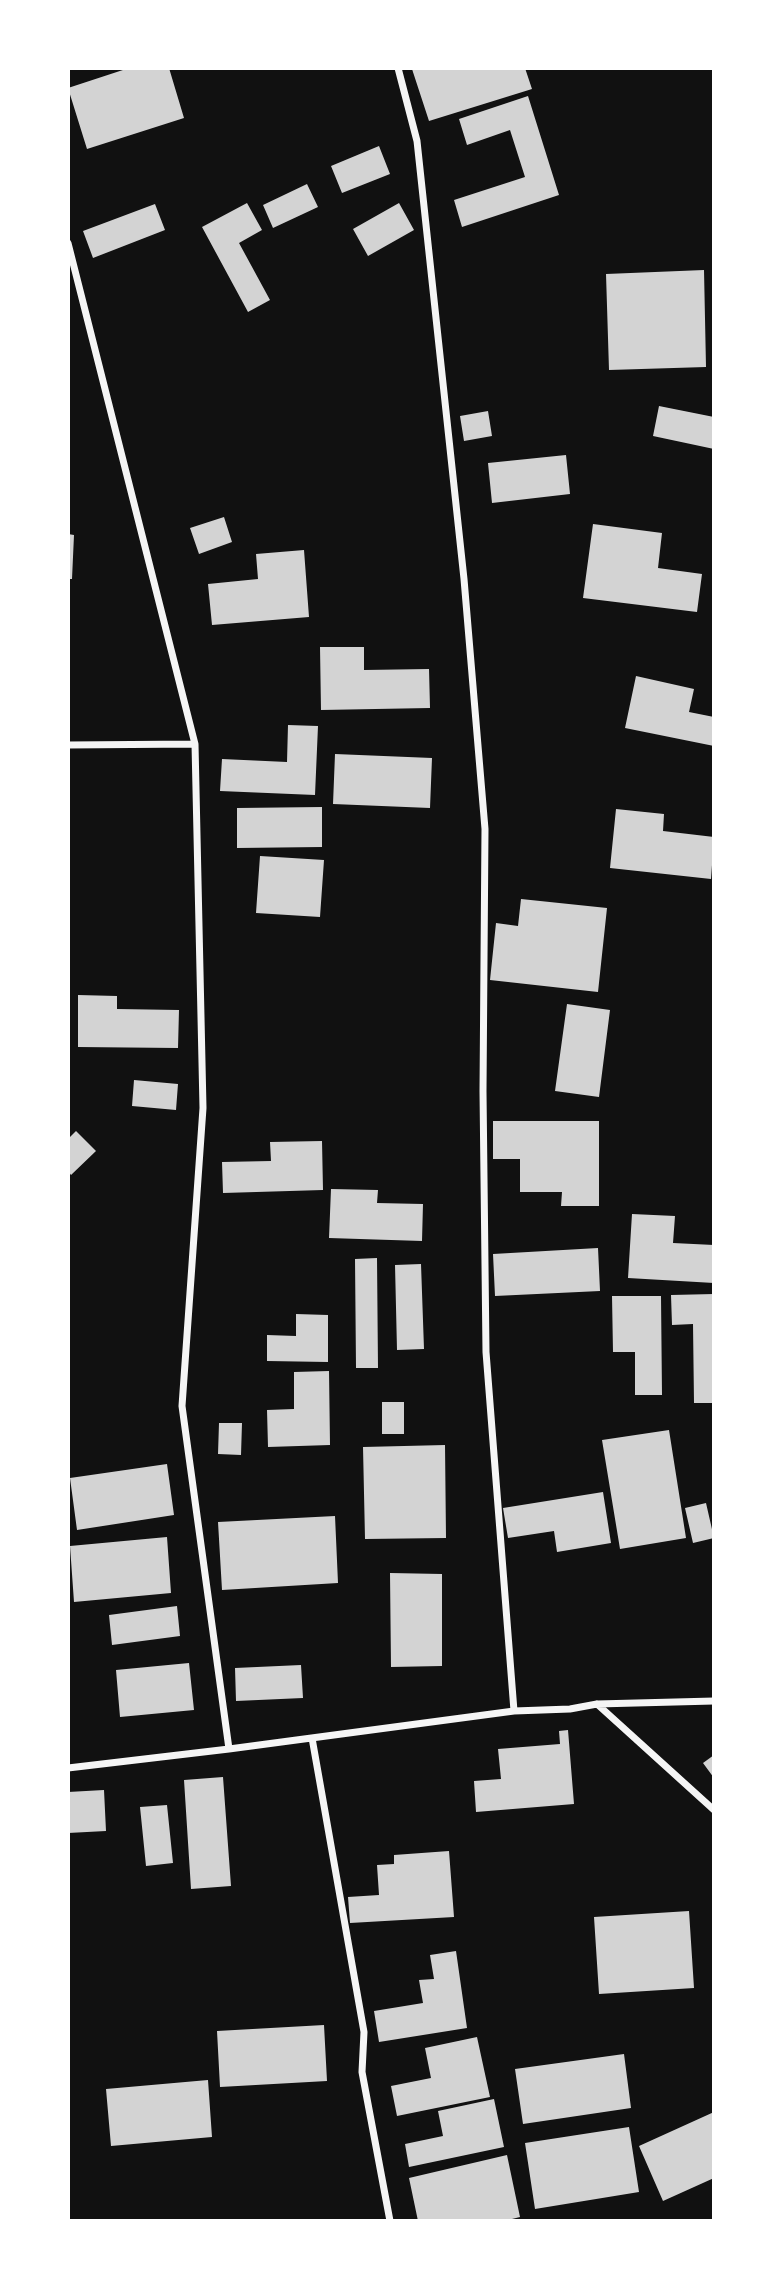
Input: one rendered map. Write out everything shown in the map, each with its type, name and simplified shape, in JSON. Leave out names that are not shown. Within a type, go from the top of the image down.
[{"type":"street","points":[[398,68],[419,155],[464,579],[485,829],[483,1105],[486,1352],[513,1711]]},
{"type":"street","points":[[68,243],[195,744],[204,1108],[182,1406],[229,1749]]},
{"type":"street","points":[[68,745],[195,744]]},
{"type":"street","points":[[68,1768],[513,1711],[570,1709],[597,1704],[714,1701]]},
{"type":"street","points":[[597,1704],[714,1810]]},
{"type":"street","points":[[312,1738],[363,2032],[362,2072],[390,2221]]},
{"type":"building","points":[[129,68],[169,68],[184,118],[87,149],[68,88]]},
{"type":"building","points":[[525,68],[532,89],[429,121],[412,69]]},
{"type":"building","points":[[528,96],[559,195],[462,227],[454,200],[525,177],[510,130],[467,145],[459,119]]},
{"type":"building","points":[[379,146],[390,174],[342,193],[331,166]]},
{"type":"building","points":[[307,184],[318,207],[273,228],[263,205]]},
{"type":"building","points":[[247,203],[262,230],[239,243],[270,300],[248,312],[202,227]]},
{"type":"building","points":[[399,203],[414,230],[368,256],[353,229]]},
{"type":"building","points":[[155,204],[165,230],[93,258],[83,231]]},
{"type":"building","points":[[704,270],[706,367],[609,370],[606,274]]},
{"type":"building","points":[[659,406],[714,417],[714,449],[653,436]]},
{"type":"building","points":[[488,411],[492,436],[464,441],[460,416]]},
{"type":"building","points":[[566,455],[570,494],[492,503],[488,463]]},
{"type":"building","points":[[224,517],[232,542],[199,554],[190,528]]},
{"type":"building","points":[[593,524],[662,533],[658,568],[702,574],[697,612],[583,598]]},
{"type":"building","points":[[68,534],[74,535],[72,579],[68,579]]},
{"type":"building","points":[[304,550],[309,617],[212,625],[208,584],[258,579],[256,554]]},
{"type":"building","points":[[320,647],[364,647],[364,670],[429,669],[430,708],[321,710]]},
{"type":"building","points":[[636,676],[694,689],[689,712],[714,717],[714,746],[625,728]]},
{"type":"building","points":[[288,725],[318,726],[315,795],[220,791],[222,759],[287,762]]},
{"type":"building","points":[[335,754],[432,758],[430,808],[333,804]]},
{"type":"building","points":[[322,807],[322,847],[237,848],[237,808]]},
{"type":"building","points":[[616,809],[664,814],[663,831],[714,837],[711,879],[610,868]]},
{"type":"building","points":[[260,856],[324,860],[320,917],[256,913]]},
{"type":"building","points":[[521,899],[607,908],[598,992],[490,980],[496,923],[518,926]]},
{"type":"building","points":[[78,995],[117,996],[117,1009],[179,1010],[178,1048],[78,1047]]},
{"type":"building","points":[[567,1004],[610,1010],[599,1097],[555,1091]]},
{"type":"building","points":[[134,1080],[178,1084],[176,1110],[132,1106]]},
{"type":"building","points":[[493,1121],[599,1121],[599,1206],[561,1206],[562,1192],[520,1192],[520,1159],[493,1159]]},
{"type":"building","points":[[76,1131],[96,1151],[71,1175],[68,1171],[68,1139]]},
{"type":"building","points":[[322,1141],[323,1190],[223,1193],[222,1162],[271,1161],[270,1142]]},
{"type":"building","points":[[331,1189],[378,1190],[377,1203],[423,1204],[422,1241],[329,1238]]},
{"type":"building","points":[[632,1214],[675,1216],[673,1243],[714,1245],[714,1283],[628,1278]]},
{"type":"building","points":[[598,1248],[600,1291],[495,1296],[493,1254]]},
{"type":"building","points":[[377,1258],[378,1368],[356,1368],[355,1259]]},
{"type":"building","points":[[421,1264],[424,1349],[397,1350],[395,1265]]},
{"type":"building","points":[[714,1294],[714,1403],[694,1403],[693,1324],[672,1325],[671,1295]]},
{"type":"building","points":[[612,1296],[661,1296],[662,1395],[635,1395],[635,1352],[613,1352]]},
{"type":"building","points":[[296,1314],[328,1315],[328,1362],[267,1361],[267,1335],[296,1336]]},
{"type":"building","points":[[329,1371],[330,1445],[268,1447],[267,1410],[294,1409],[294,1372]]},
{"type":"building","points":[[382,1402],[404,1402],[404,1434],[382,1434]]},
{"type":"building","points":[[219,1423],[242,1423],[241,1455],[218,1454]]},
{"type":"building","points":[[669,1430],[686,1538],[620,1549],[602,1440]]},
{"type":"building","points":[[445,1445],[446,1538],[365,1539],[363,1447]]},
{"type":"building","points":[[167,1464],[174,1515],[77,1530],[70,1478]]},
{"type":"building","points":[[603,1492],[611,1543],[557,1552],[554,1531],[508,1538],[503,1508]]},
{"type":"building","points":[[706,1503],[714,1538],[693,1543],[685,1508]]},
{"type":"building","points":[[335,1516],[338,1583],[222,1590],[218,1522]]},
{"type":"building","points":[[167,1537],[171,1593],[74,1602],[70,1546]]},
{"type":"building","points":[[390,1573],[442,1574],[442,1666],[391,1667]]},
{"type":"building","points":[[177,1606],[180,1636],[112,1645],[109,1615]]},
{"type":"building","points":[[189,1663],[194,1710],[120,1717],[116,1670]]},
{"type":"building","points":[[301,1665],[303,1698],[236,1701],[235,1668]]},
{"type":"building","points":[[568,1730],[574,1804],[476,1812],[474,1781],[501,1779],[498,1749],[560,1744],[559,1731]]},
{"type":"building","points":[[714,1755],[714,1778],[703,1763]]},
{"type":"building","points":[[223,1777],[231,1886],[191,1889],[184,1780]]},
{"type":"building","points":[[104,1790],[106,1831],[68,1833],[68,1792]]},
{"type":"building","points":[[167,1805],[173,1863],[146,1866],[140,1807]]},
{"type":"building","points":[[449,1851],[454,1917],[350,1923],[348,1897],[379,1895],[377,1865],[394,1864],[394,1855]]},
{"type":"building","points":[[689,1911],[694,1988],[599,1994],[594,1917]]},
{"type":"building","points":[[456,1951],[467,2028],[379,2042],[374,2011],[423,2003],[419,1980],[434,1979],[430,1955]]},
{"type":"building","points":[[324,2025],[327,2081],[220,2087],[217,2031]]},
{"type":"building","points":[[477,2037],[490,2097],[397,2116],[391,2086],[431,2078],[425,2048]]},
{"type":"building","points":[[624,2054],[631,2108],[523,2124],[515,2069]]},
{"type":"building","points":[[208,2080],[212,2137],[111,2146],[106,2089]]},
{"type":"building","points":[[494,2099],[504,2147],[409,2167],[405,2144],[443,2136],[438,2111]]},
{"type":"building","points":[[714,2112],[714,2178],[663,2201],[639,2146]]},
{"type":"building","points":[[629,2127],[639,2192],[535,2209],[525,2143]]},
{"type":"building","points":[[507,2155],[520,2217],[504,2221],[418,2221],[409,2178]]}]
